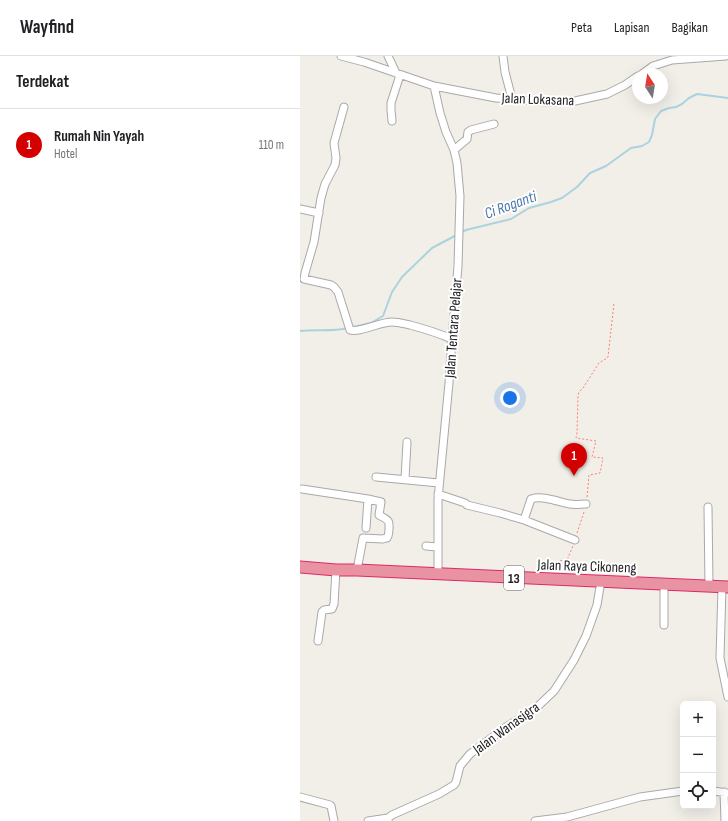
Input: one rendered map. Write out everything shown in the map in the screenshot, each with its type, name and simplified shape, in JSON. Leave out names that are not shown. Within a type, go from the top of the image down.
[{"type":"highway","name":"Jalan Raya Cikoneng","points":[[300,567],[336,570],[725,587]]},
{"type":"street","name":"Jalan Lokasana","points":[[340,56],[364,62],[434,86],[496,98],[547,102],[575,101],[607,94],[632,80]]},
{"type":"street","points":[[388,56],[398,74],[391,110],[392,121]]},
{"type":"street","points":[[503,56],[504,72],[512,99]]},
{"type":"street","points":[[651,68],[672,60],[726,56]]},
{"type":"street","name":"Jalan Tentara Pelajar","points":[[434,86],[440,113],[454,150],[457,163],[460,196],[455,303],[438,494],[438,574]]},
{"type":"street","points":[[336,288],[331,285],[302,279],[314,242],[321,198],[325,184],[335,165],[336,158],[334,143],[344,107]]},
{"type":"street","points":[[454,150],[467,139],[468,132],[471,130],[494,124]]},
{"type":"street","points":[[300,209],[319,213]]},
{"type":"street","points":[[336,280],[336,288],[349,327],[352,331],[378,324],[393,322],[430,330],[452,339]]},
{"type":"street","points":[[405,479],[408,442]]},
{"type":"street","points":[[376,477],[440,483]]},
{"type":"street","points":[[302,489],[381,502],[379,515],[389,522],[388,536],[386,538],[363,538],[357,570]]},
{"type":"street","points":[[438,494],[467,505],[524,520],[575,540]]},
{"type":"street","points":[[524,520],[531,499],[534,498],[542,498],[572,504],[586,504]]},
{"type":"street","points":[[366,528],[368,499]]},
{"type":"street","points":[[708,507],[709,586]]},
{"type":"street","points":[[426,546],[437,548]]},
{"type":"street","points":[[318,641],[322,612],[324,610],[332,609],[334,604],[336,570]]},
{"type":"street","name":"Jalan Wanasigra","points":[[368,821],[388,820],[392,815],[439,794],[454,785],[458,778],[460,766],[470,754],[506,727],[534,710],[554,691],[574,660],[586,636],[597,605],[601,581]]},
{"type":"street","points":[[664,584],[664,625]]},
{"type":"street","points":[[725,587],[720,658],[728,697]]},
{"type":"street","points":[[535,821],[567,817],[640,797],[680,791]]},
{"type":"street","points":[[716,791],[726,792],[725,821]]},
{"type":"street","points":[[300,797],[332,806],[334,821]]},
{"type":"path","points":[[556,580],[558,561],[566,560],[575,540],[586,504],[589,475],[600,473],[603,458],[592,457],[596,441],[576,438],[578,396],[579,392],[599,363],[608,356],[614,303]]},
{"type":"waterway","name":"Ci Roganti","points":[[353,327],[371,323],[383,316],[392,292],[402,277],[432,248],[466,230],[511,219],[529,208],[562,198],[577,187],[590,173],[606,166],[631,148],[642,146],[649,142],[655,119],[661,111],[676,107],[697,94],[728,98]]},
{"type":"waterway","name":"Ci Roganti","points":[[300,331],[336,330],[348,328]]},
{"type":"place","name":"Rumah Nin Yayah","points":[[574,476]]}]
